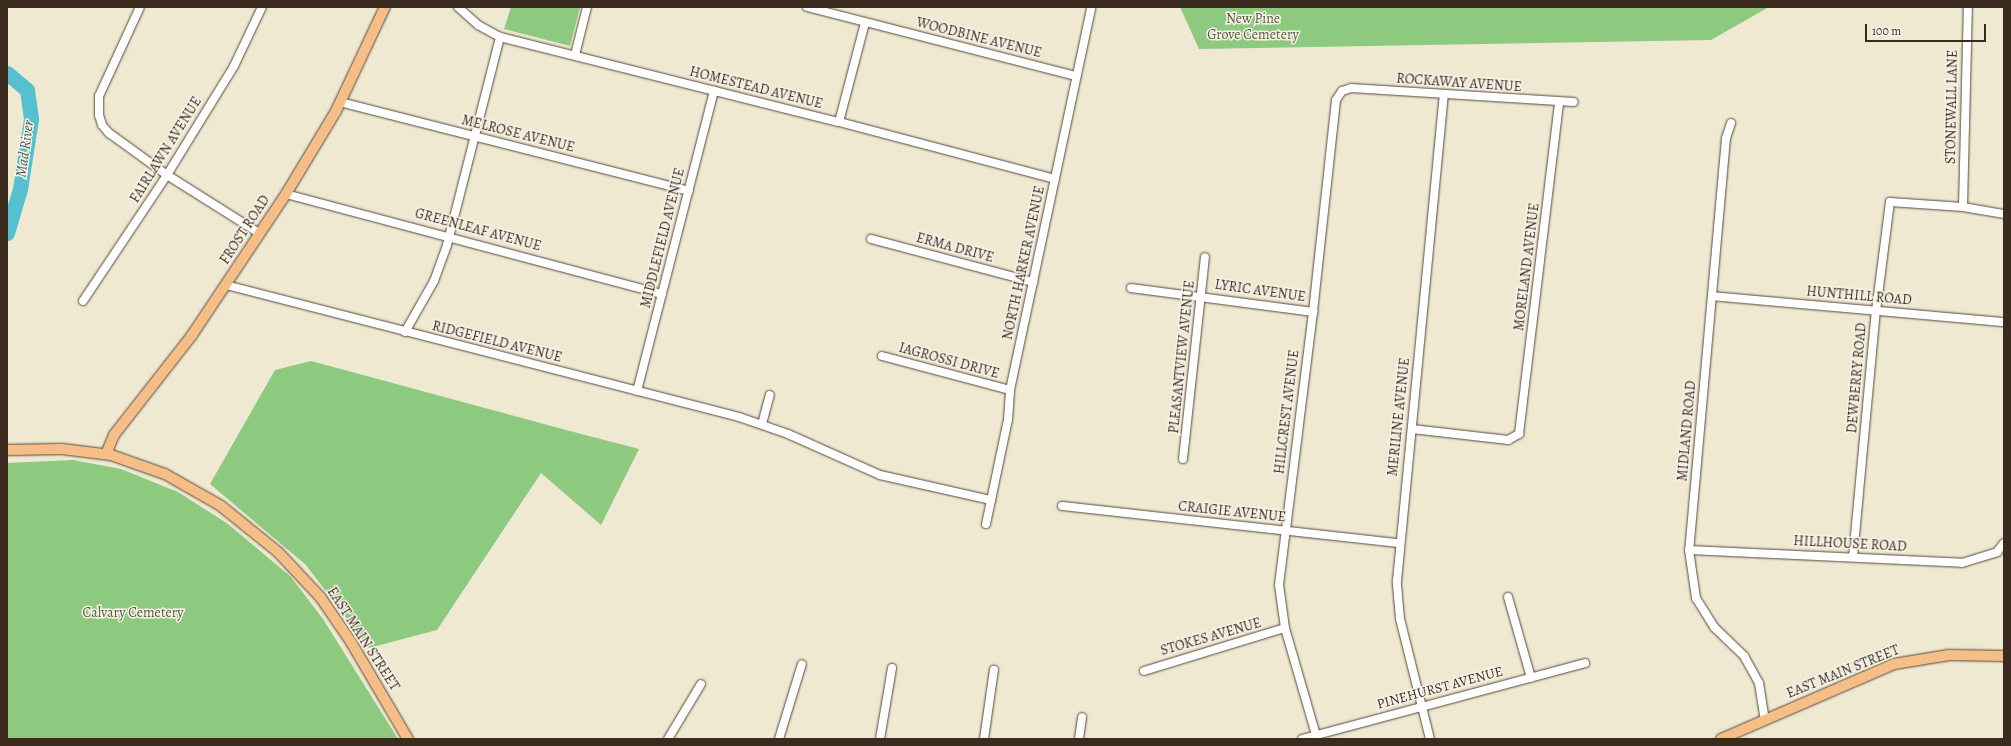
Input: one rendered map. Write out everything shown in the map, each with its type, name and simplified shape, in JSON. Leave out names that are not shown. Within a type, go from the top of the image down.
[{"type":"main road","name":"FROST ROAD","points":[[106,454],[114,435],[178,355],[286,194],[340,102],[385,7]]},
{"type":"main road","name":"EAST MAIN STREET","points":[[7,450],[62,449],[106,454],[155,470],[198,491],[233,515],[286,560],[332,613],[408,739]]},
{"type":"main road","name":"EAST MAIN STREET","points":[[1722,739],[1860,677],[1899,663],[1949,655],[2004,656]]},
{"type":"street","points":[[140,7],[101,89],[98,105],[99,115],[109,133],[167,175],[259,234]]},
{"type":"street","name":"FAIRLAWN AVENUE","points":[[83,301],[167,175],[234,66],[262,7]]},
{"type":"street","name":"HOMESTEAD AVENUE","points":[[458,7],[478,25],[500,37],[839,122],[1055,179]]},
{"type":"street","points":[[575,55],[588,7]]},
{"type":"street","name":"WOODBINE AVENUE","points":[[806,7],[1076,76]]},
{"type":"street","name":"STONEWALL LANE","points":[[1962,207],[1968,7]]},
{"type":"street","name":"NORTH HARKER AVENUE","points":[[986,524],[1008,420],[1010,390],[1091,8]]},
{"type":"street","points":[[839,122],[866,23]]},
{"type":"street","points":[[405,332],[434,281],[449,235],[500,37]]},
{"type":"street","name":"ROCKAWAY AVENUE","points":[[1342,91],[1351,88],[1559,103],[1574,102]]},
{"type":"street","name":"MIDDLEFIELD AVENUE","points":[[637,391],[714,91]]},
{"type":"street","name":"HILLCREST AVENUE","points":[[1316,735],[1285,628],[1279,585],[1313,312],[1336,100],[1342,91]]},
{"type":"street","name":"MERILINE AVENUE","points":[[1430,739],[1400,618],[1397,581],[1399,543],[1412,429],[1444,95]]},
{"type":"street","name":"MELROSE AVENUE","points":[[340,102],[689,191]]},
{"type":"street","name":"MORELAND AVENUE","points":[[1412,429],[1508,440],[1519,434],[1559,103]]},
{"type":"street","name":"MIDLAND ROAD","points":[[1731,123],[1726,138],[1689,550],[1696,598],[1714,627],[1744,656],[1759,683],[1765,719]]},
{"type":"street","name":"GREENLEAF AVENUE","points":[[286,194],[449,235],[662,294]]},
{"type":"street","name":"DEWBERRY ROAD","points":[[1853,557],[1876,311],[1890,202],[1962,207]]},
{"type":"street","points":[[1962,207],[2004,214]]},
{"type":"street","name":"ERMA DRIVE","points":[[871,239],[1033,282]]},
{"type":"street","name":"PLEASANTVIEW AVENUE","points":[[1183,459],[1202,296],[1205,257]]},
{"type":"street","name":"RIDGEFIELD AVENUE","points":[[226,285],[762,424],[884,476],[991,500]]},
{"type":"street","name":"LYRIC AVENUE","points":[[1131,288],[1202,296],[1313,312]]},
{"type":"street","name":"HUNTHILL ROAD","points":[[1712,296],[2004,322]]},
{"type":"street","name":"IAGROSSI DRIVE","points":[[882,356],[1010,390]]},
{"type":"street","points":[[762,424],[770,395]]},
{"type":"street","name":"CRAIGIE AVENUE","points":[[1062,506],[1399,543]]},
{"type":"street","name":"HILLHOUSE ROAD","points":[[1689,550],[1962,563],[1997,552],[2004,543]]},
{"type":"street","points":[[1508,597],[1531,678]]},
{"type":"street","name":"STOKES AVENUE","points":[[1144,671],[1285,628]]},
{"type":"street","name":"PINEHURST AVENUE","points":[[1302,739],[1585,663]]},
{"type":"street","points":[[780,739],[802,664]]},
{"type":"street","points":[[880,739],[892,668]]},
{"type":"street","points":[[984,739],[994,670]]},
{"type":"street","points":[[668,739],[701,684]]},
{"type":"street","points":[[1078,739],[1082,717]]},
{"type":"green space","points":[[511,7],[580,7],[570,46],[504,29]]},
{"type":"green space","name":"New Pine Grove Cemetery","points":[[1180,7],[1769,7],[1711,40],[1199,49]]},
{"type":"green space","points":[[311,361],[639,449],[601,525],[541,473],[437,630],[369,648],[306,565],[210,484],[275,370]]},
{"type":"green space","name":"Calvary Cemetery","points":[[73,460],[121,469],[178,492],[228,524],[291,577],[323,619],[398,739],[7,739],[7,463]]},
{"type":"waterway","name":"Mad River","points":[[7,73],[27,90],[31,119],[20,189],[7,233]]}]
